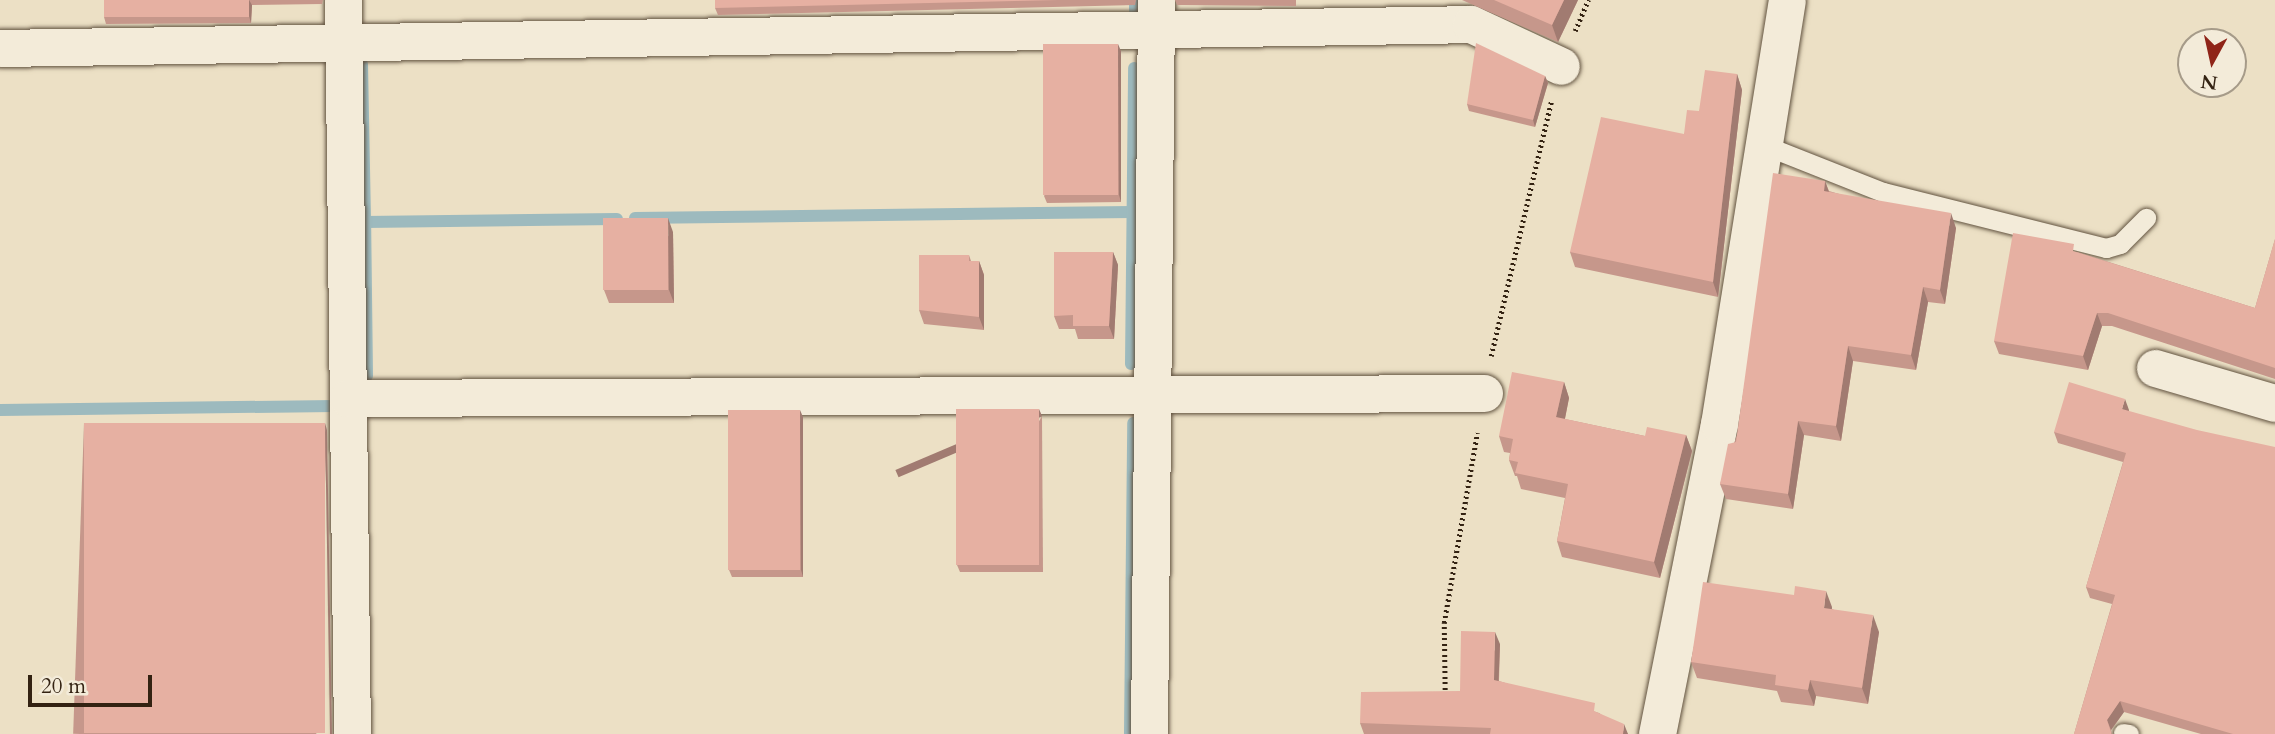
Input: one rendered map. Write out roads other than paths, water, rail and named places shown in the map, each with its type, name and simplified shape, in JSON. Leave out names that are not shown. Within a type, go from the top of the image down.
[{"type":"street","points":[[343,0],[352,734]]},
{"type":"street","points":[[1657,734],[1719,424],[1787,0]]},
{"type":"street","points":[[1149,734],[1150,391],[1156,17]]},
{"type":"street","points":[[0,48],[344,44],[1156,17],[1471,24],[1561,66]]},
{"type":"street","points":[[2155,368],[2275,402]]},
{"type":"street","points":[[348,398],[1150,391],[1484,393]]},
{"type":"lane","points":[[1764,145],[1883,192],[2106,248],[2120,244],[2146,218]]},
{"type":"waterway","points":[[1135,0],[1135,11]]},
{"type":"waterway","points":[[362,64],[365,222]]},
{"type":"waterway","points":[[1131,364],[1134,68]]},
{"type":"waterway","points":[[635,218],[1132,212]]},
{"type":"waterway","points":[[367,376],[365,222],[617,219]]},
{"type":"waterway","points":[[0,410],[335,406]]},
{"type":"waterway","points":[[1130,733],[1133,423]]}]
